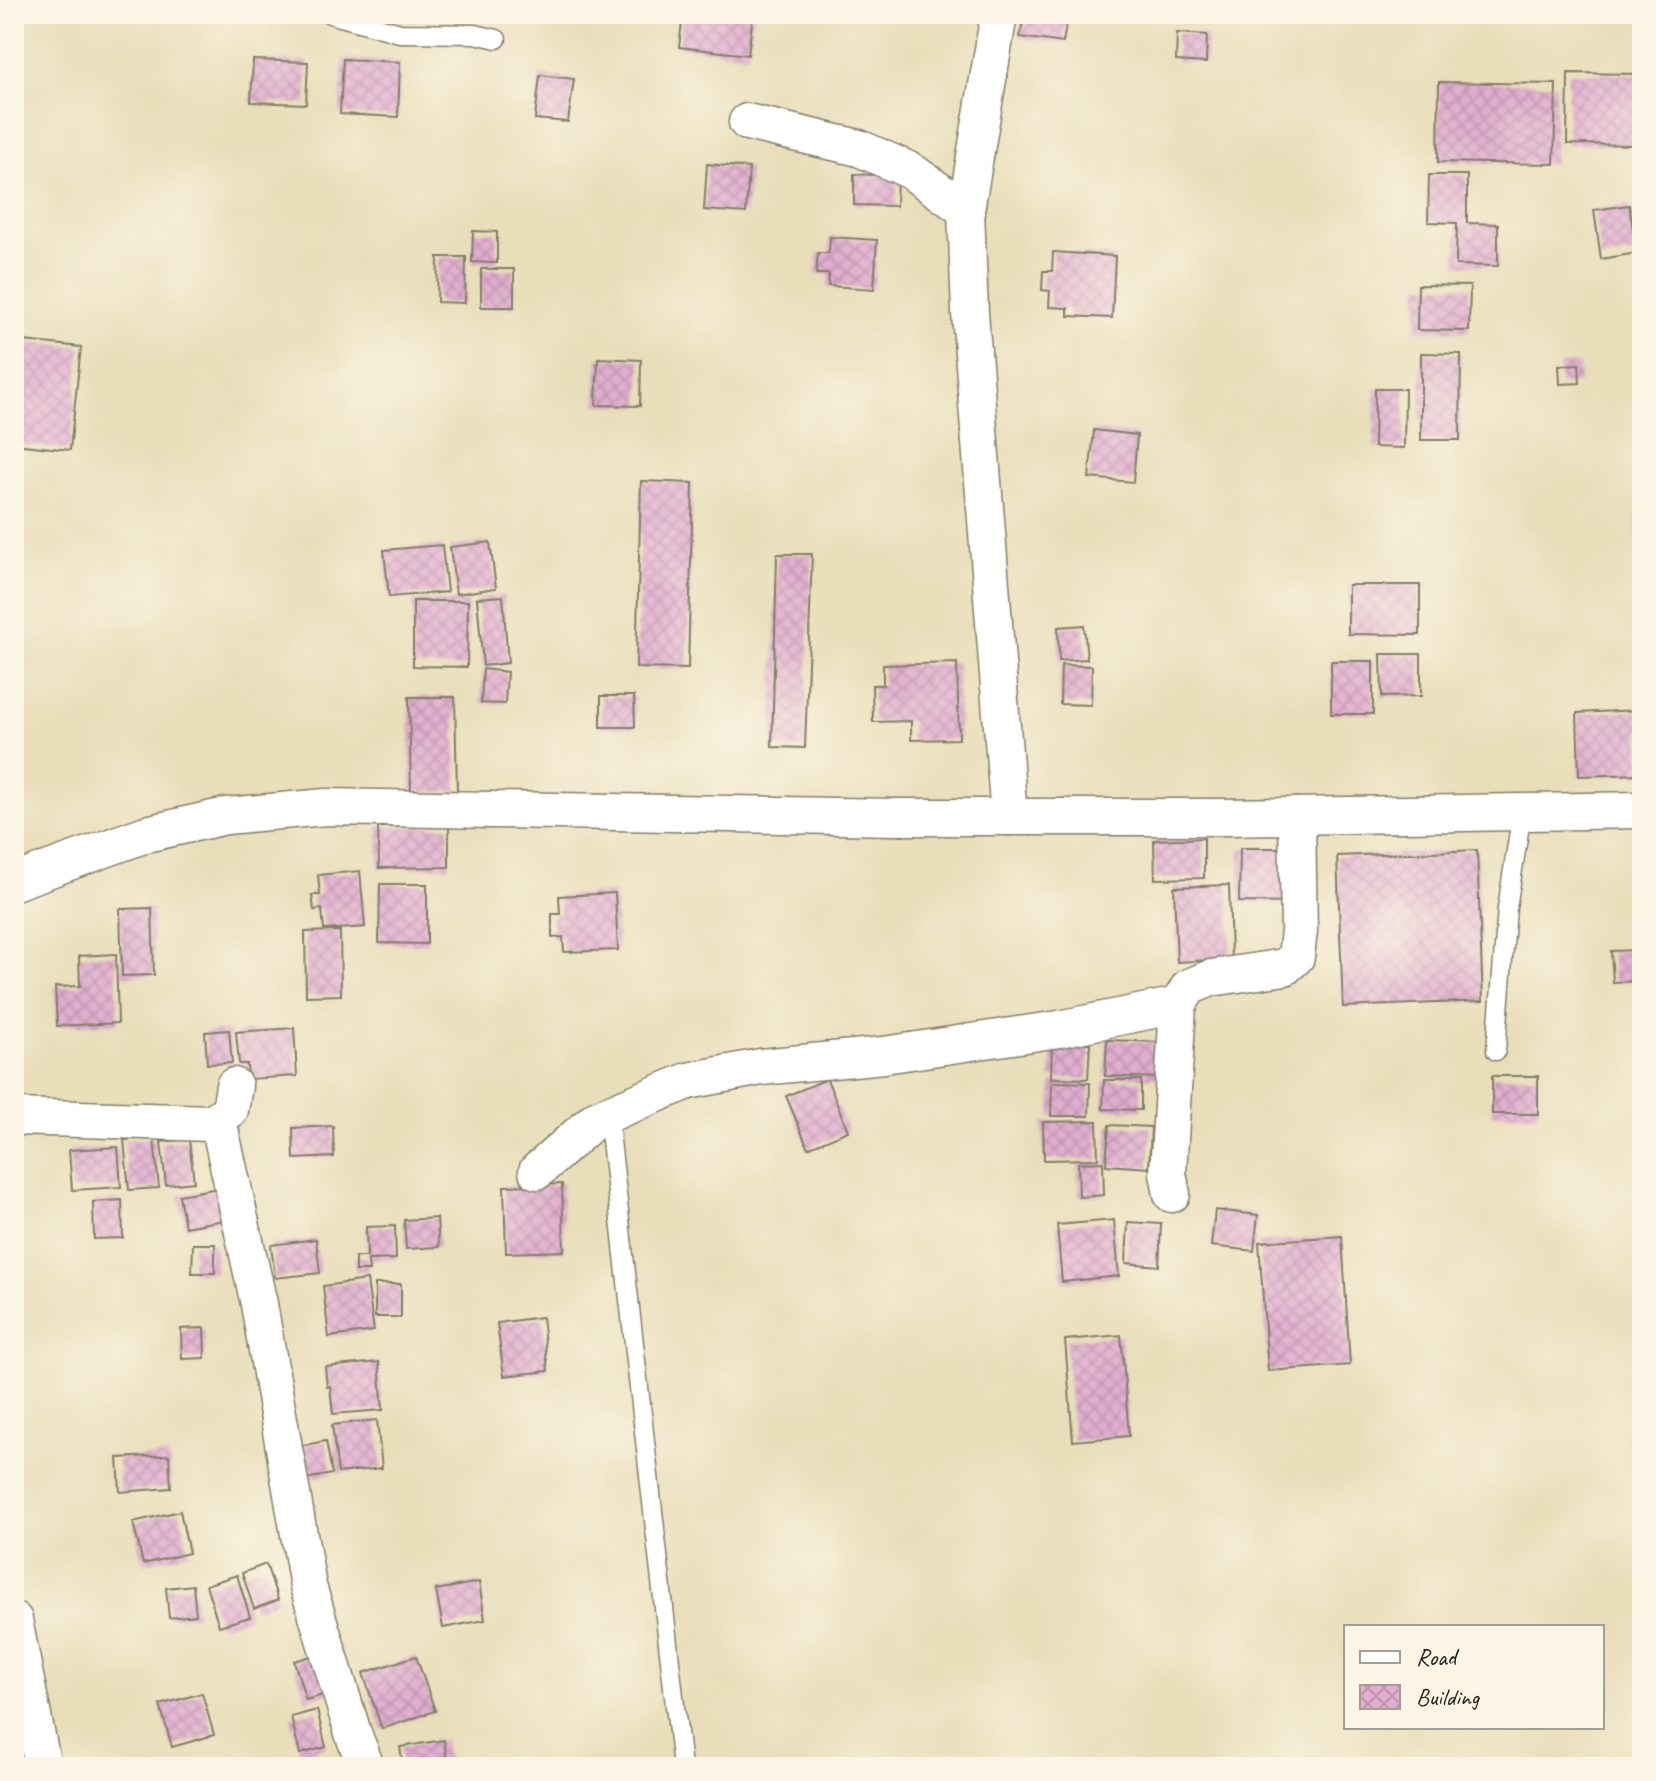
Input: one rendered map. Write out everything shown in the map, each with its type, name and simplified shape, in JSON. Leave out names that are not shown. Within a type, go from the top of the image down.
[{"type":"street","points":[[999,14],[966,210],[970,313],[1009,817]]},
{"type":"street","points":[[747,122],[859,148],[911,171],[966,210]]},
{"type":"street","points":[[14,882],[146,834],[226,816],[326,807],[1009,817],[1642,810]]},
{"type":"street","points":[[1172,1194],[1168,1173],[1178,1005],[1189,987],[1211,978],[1285,967],[1296,957],[1299,931],[1297,816]]},
{"type":"street","points":[[537,1171],[596,1119],[688,1081],[732,1072],[1059,1029],[1178,1005]]},
{"type":"street","points":[[14,1117],[211,1123],[230,1110],[234,1086]]},
{"type":"street","points":[[211,1123],[221,1133],[259,1304],[308,1586],[366,1767]]},
{"type":"street","points":[[14,1620],[43,1767]]},
{"type":"lane","points":[[330,14],[400,33],[475,34],[497,39]]},
{"type":"lane","points":[[1496,1051],[1507,908],[1522,812]]},
{"type":"lane","points":[[608,1114],[682,1767]]},
{"type":"building","points":[[683,14],[753,14],[748,55],[679,47]]},
{"type":"building","points":[[1024,14],[1068,14],[1063,43],[1020,37]]},
{"type":"building","points":[[1177,33],[1207,35],[1206,63],[1176,61]]},
{"type":"building","points":[[343,59],[400,62],[398,117],[340,114]]},
{"type":"building","points":[[253,60],[308,62],[306,104],[251,102]]},
{"type":"building","points":[[1568,73],[1641,74],[1640,145],[1567,144]]},
{"type":"building","points":[[540,75],[574,79],[568,122],[535,119]]},
{"type":"building","points":[[1439,82],[1556,84],[1554,164],[1438,162]]},
{"type":"building","points":[[707,164],[749,168],[746,213],[704,210]]},
{"type":"building","points":[[854,174],[897,176],[896,206],[854,205]]},
{"type":"building","points":[[1429,175],[1467,175],[1467,223],[1498,224],[1498,266],[1456,265],[1457,223],[1428,222]]},
{"type":"building","points":[[1629,205],[1637,253],[1601,259],[1594,210]]},
{"type":"building","points":[[473,231],[497,232],[497,263],[472,262]]},
{"type":"building","points":[[830,237],[877,240],[874,289],[828,286],[829,274],[816,274],[818,253],[829,253]]},
{"type":"building","points":[[1053,252],[1115,256],[1112,318],[1068,316],[1068,308],[1049,307],[1050,291],[1042,290],[1043,271],[1052,271]]},
{"type":"building","points":[[438,257],[466,257],[465,303],[437,302]]},
{"type":"building","points":[[481,269],[514,269],[514,307],[481,307]]},
{"type":"building","points":[[1418,285],[1470,286],[1469,331],[1417,330]]},
{"type":"building","points":[[14,340],[81,347],[70,450],[14,444]]},
{"type":"building","points":[[1421,353],[1461,354],[1460,440],[1421,440]]},
{"type":"building","points":[[598,358],[641,360],[640,406],[596,405]]},
{"type":"building","points":[[1579,364],[1580,383],[1560,384],[1559,365]]},
{"type":"building","points":[[1375,389],[1405,389],[1404,448],[1374,447]]},
{"type":"building","points":[[1638,428],[1642,428],[1642,535],[1637,535]]},
{"type":"building","points":[[1094,430],[1137,435],[1133,482],[1089,478]]},
{"type":"building","points":[[641,481],[693,483],[688,669],[636,668]]},
{"type":"building","points":[[490,542],[496,588],[456,594],[450,547]]},
{"type":"building","points":[[442,545],[447,592],[389,597],[384,550]]},
{"type":"building","points":[[777,554],[812,554],[805,748],[772,747]]},
{"type":"building","points":[[1348,585],[1420,585],[1420,635],[1348,634]]},
{"type":"building","points":[[503,596],[508,663],[483,666],[477,598]]},
{"type":"building","points":[[413,601],[468,601],[467,667],[413,666]]},
{"type":"building","points":[[1084,625],[1087,659],[1059,661],[1058,627]]},
{"type":"building","points":[[1381,654],[1421,654],[1421,696],[1382,697]]},
{"type":"building","points":[[1331,661],[1373,661],[1373,714],[1331,714]]},
{"type":"building","points":[[957,663],[959,739],[911,740],[911,721],[873,722],[872,685],[883,685],[883,665]]},
{"type":"building","points":[[1061,665],[1092,666],[1091,705],[1060,704]]},
{"type":"building","points":[[483,669],[507,672],[505,704],[481,703]]},
{"type":"building","points":[[601,696],[634,696],[635,727],[601,727]]},
{"type":"building","points":[[409,697],[455,697],[457,791],[411,792]]},
{"type":"building","points":[[1639,710],[1642,774],[1579,776],[1577,713]]},
{"type":"building","points":[[449,826],[449,867],[379,868],[378,827]]},
{"type":"building","points":[[1204,838],[1204,878],[1155,879],[1154,840]]},
{"type":"building","points":[[1240,848],[1294,848],[1293,903],[1239,902]]},
{"type":"building","points":[[1477,850],[1483,1001],[1343,1007],[1337,856]]},
{"type":"building","points":[[360,871],[365,927],[324,930],[322,909],[314,910],[312,895],[320,895],[318,875]]},
{"type":"building","points":[[380,884],[427,884],[427,944],[379,943]]},
{"type":"building","points":[[1229,885],[1231,959],[1177,962],[1174,887]]},
{"type":"building","points":[[615,893],[618,950],[564,952],[563,937],[552,938],[552,914],[560,914],[559,896]]},
{"type":"building","points":[[152,908],[154,975],[122,976],[120,909]]},
{"type":"building","points":[[340,931],[341,995],[306,996],[305,932]]},
{"type":"building","points":[[1642,950],[1642,981],[1613,982],[1611,951]]},
{"type":"building","points":[[116,954],[118,1023],[57,1026],[55,987],[80,986],[79,956]]},
{"type":"building","points":[[294,1028],[297,1076],[248,1079],[247,1064],[239,1064],[236,1032]]},
{"type":"building","points":[[229,1030],[232,1063],[207,1064],[205,1032]]},
{"type":"building","points":[[1107,1040],[1162,1042],[1160,1078],[1105,1076]]},
{"type":"building","points":[[1052,1042],[1090,1043],[1088,1079],[1051,1078]]},
{"type":"building","points":[[1492,1076],[1538,1076],[1538,1114],[1492,1114]]},
{"type":"building","points":[[827,1079],[848,1131],[808,1148],[786,1096]]},
{"type":"building","points":[[1104,1080],[1141,1080],[1141,1110],[1103,1109]]},
{"type":"building","points":[[1052,1082],[1090,1083],[1089,1116],[1051,1116]]},
{"type":"building","points":[[1097,1121],[1098,1159],[1044,1160],[1043,1122]]},
{"type":"building","points":[[1109,1125],[1151,1127],[1149,1168],[1106,1165]]},
{"type":"building","points":[[333,1126],[334,1157],[294,1159],[293,1128]]},
{"type":"building","points":[[154,1138],[159,1188],[129,1190],[124,1140]]},
{"type":"building","points":[[189,1139],[194,1182],[166,1185],[161,1142]]},
{"type":"building","points":[[118,1147],[121,1187],[72,1190],[69,1150]]},
{"type":"building","points":[[1103,1162],[1104,1195],[1079,1197],[1078,1163]]},
{"type":"building","points":[[562,1184],[564,1251],[506,1253],[504,1186]]},
{"type":"building","points":[[218,1188],[224,1220],[185,1227],[179,1195]]},
{"type":"building","points":[[122,1200],[123,1238],[94,1239],[93,1202]]},
{"type":"building","points":[[1215,1210],[1258,1215],[1254,1251],[1211,1246]]},
{"type":"building","points":[[437,1218],[439,1247],[406,1249],[404,1220]]},
{"type":"building","points":[[1114,1220],[1119,1276],[1062,1282],[1057,1225]]},
{"type":"building","points":[[1128,1222],[1161,1224],[1159,1266],[1126,1263]]},
{"type":"building","points":[[395,1226],[396,1259],[368,1260],[369,1271],[355,1271],[355,1257],[367,1257],[366,1227]]},
{"type":"building","points":[[1342,1236],[1350,1365],[1268,1371],[1259,1242]]},
{"type":"building","points":[[316,1239],[320,1273],[275,1278],[271,1245]]},
{"type":"building","points":[[193,1244],[215,1244],[215,1273],[192,1273]]},
{"type":"building","points":[[367,1280],[374,1331],[329,1337],[323,1286]]},
{"type":"building","points":[[375,1284],[401,1284],[401,1317],[375,1317]]},
{"type":"building","points":[[542,1317],[548,1371],[504,1376],[497,1323]]},
{"type":"building","points":[[204,1328],[205,1358],[182,1359],[181,1329]]},
{"type":"building","points":[[1121,1335],[1129,1436],[1073,1441],[1065,1340]]},
{"type":"building","points":[[379,1362],[383,1410],[333,1414],[325,1367]]},
{"type":"building","points":[[377,1420],[382,1468],[338,1473],[332,1425]]},
{"type":"building","points":[[326,1441],[332,1474],[300,1480],[294,1447]]},
{"type":"building","points":[[169,1455],[171,1488],[120,1492],[118,1458]]},
{"type":"building","points":[[180,1511],[189,1553],[143,1564],[133,1522]]},
{"type":"building","points":[[266,1564],[278,1600],[254,1609],[242,1573]]},
{"type":"building","points":[[237,1575],[250,1617],[219,1626],[206,1585]]},
{"type":"building","points":[[479,1582],[485,1620],[443,1628],[436,1590]]},
{"type":"building","points":[[193,1585],[196,1615],[169,1618],[166,1588]]},
{"type":"building","points":[[322,1653],[333,1692],[306,1700],[294,1661]]},
{"type":"building","points":[[416,1656],[435,1711],[382,1729],[363,1673]]},
{"type":"building","points":[[202,1693],[214,1735],[172,1747],[160,1705]]},
{"type":"building","points":[[317,1710],[326,1747],[300,1754],[291,1717]]},
{"type":"building","points":[[444,1740],[448,1767],[403,1767],[400,1747]]}]
